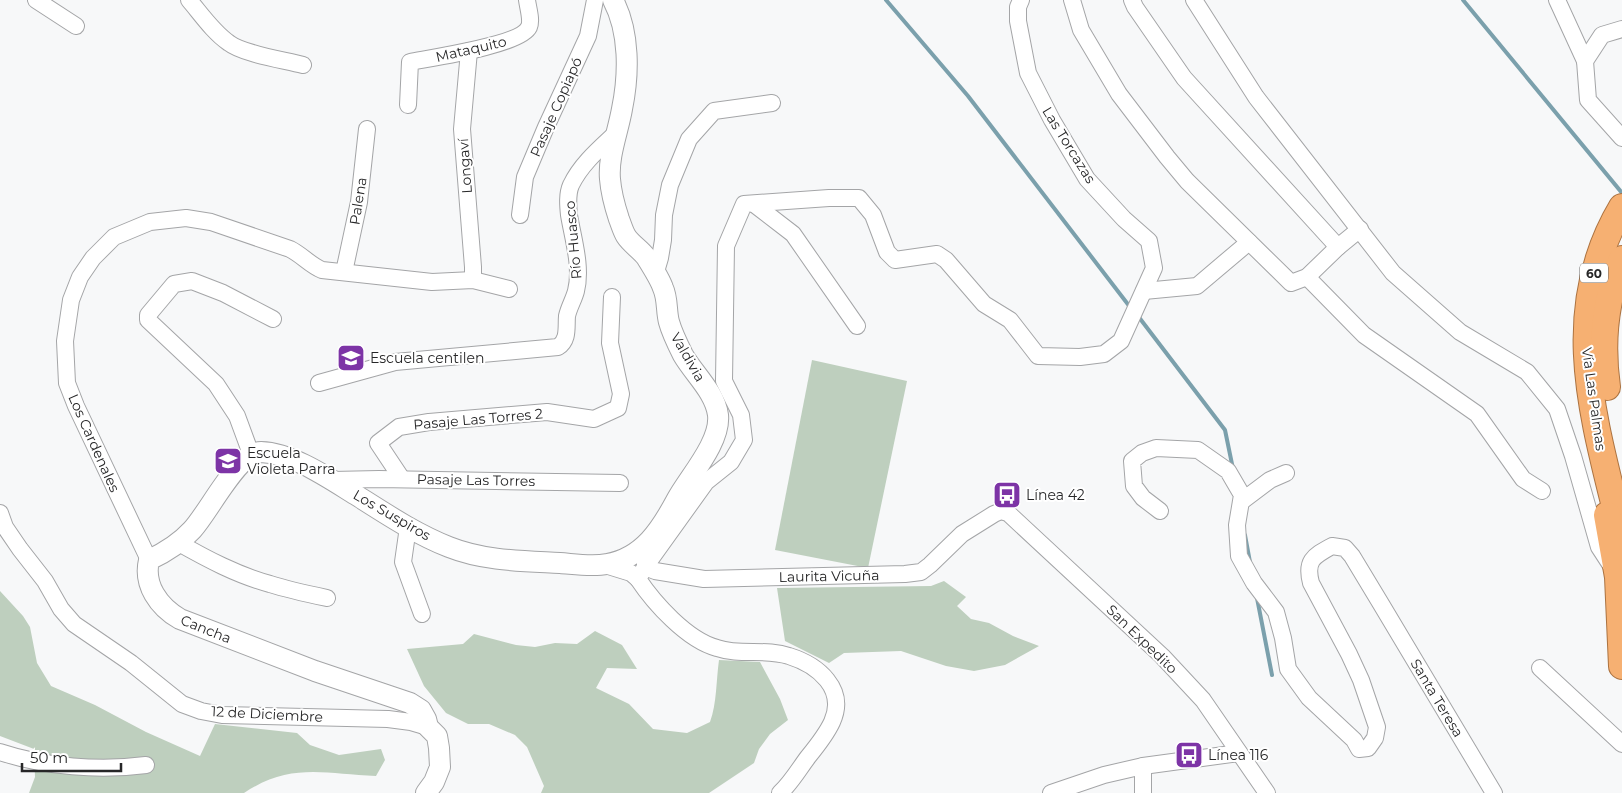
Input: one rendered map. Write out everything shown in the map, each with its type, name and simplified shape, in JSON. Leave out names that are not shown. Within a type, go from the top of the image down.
[{"type":"highway","name":"Vía Las Palmas","points":[[1612,466],[1587,366],[1586,322],[1592,278],[1606,236],[1622,207]]},
{"type":"highway","name":"Vía Las Palmas","points":[[1622,259],[1608,308],[1604,352],[1612,466],[1622,535]]},
{"type":"highway","points":[[1612,466],[1606,510],[1618,577],[1622,666]]},
{"type":"street","points":[[36,0],[76,26]]},
{"type":"street","points":[[189,0],[230,44],[303,65]]},
{"type":"street","name":"Mataquito","points":[[408,105],[410,62],[469,51],[523,34],[529,27],[530,20],[527,0]]},
{"type":"street","name":"Pasaje Copiapó","points":[[520,215],[526,177],[546,127],[588,36],[595,0]]},
{"type":"street","name":"Valdivia","points":[[605,565],[627,558],[646,546],[668,517],[679,495],[707,452],[718,425],[715,405],[677,343],[669,324],[667,300],[663,286],[645,256],[626,237],[618,216],[610,178],[612,155],[626,84],[626,50],[621,14],[613,0]]},
{"type":"street","name":"Las Torcazas","points":[[749,204],[828,198],[859,198],[873,215],[887,252],[895,260],[937,254],[942,257],[984,304],[1010,320],[1038,356],[1080,357],[1104,354],[1121,341],[1154,268],[1149,241],[1124,219],[1087,179],[1052,120],[1028,73],[1018,21],[1018,7],[1021,0]]},
{"type":"street","points":[[1071,0],[1081,30],[1119,94],[1167,157],[1187,181],[1291,283],[1307,277],[1360,229]]},
{"type":"street","points":[[1132,0],[1184,78],[1338,248]]},
{"type":"street","points":[[1194,0],[1256,97],[1393,273],[1460,332],[1527,372],[1557,409],[1573,456],[1599,547],[1618,577]]},
{"type":"street","points":[[1562,2],[1585,61],[1588,100],[1622,138]]},
{"type":"street","points":[[1585,61],[1602,35],[1622,29]]},
{"type":"street","name":"Longaví","points":[[469,51],[462,129],[473,280]]},
{"type":"street","points":[[655,275],[660,258],[664,215],[670,185],[689,139],[714,111],[772,103]]},
{"type":"street","name":"Palena","points":[[344,272],[359,202],[367,129]]},
{"type":"street","name":"Río Huasco","points":[[319,383],[395,362],[558,347],[563,344],[567,334],[568,314],[576,292],[578,279],[568,201],[572,184],[590,157],[616,133]]},
{"type":"street","points":[[641,573],[706,482],[731,462],[744,440],[741,415],[724,381],[726,246],[749,204],[793,234],[857,326]]},
{"type":"street","name":"Los Cardenales","points":[[149,560],[76,406],[68,383],[65,341],[71,300],[80,277],[93,258],[114,237],[150,222],[186,218],[211,222],[290,249],[300,254],[314,267],[322,270],[432,282],[473,280],[509,288]]},
{"type":"street","points":[[1144,291],[1197,286],[1249,242]]},
{"type":"street","points":[[1307,277],[1364,335],[1477,414],[1523,479],[1542,491]]},
{"type":"street","points":[[149,560],[190,532],[240,463],[251,454],[237,416],[216,384],[148,320],[148,315],[174,284],[192,281],[223,293],[273,319]]},
{"type":"street","name":"Pasaje Las Torres 2","points":[[402,479],[378,443],[399,427],[429,422],[547,412],[594,419],[618,408],[621,394],[610,343],[612,297]]},
{"type":"street","points":[[1160,511],[1144,498],[1134,486],[1132,472],[1132,461],[1142,453],[1156,448],[1198,450],[1228,471],[1242,495],[1242,501]]},
{"type":"street","name":"Los Suspiros","points":[[251,454],[262,452],[284,457],[310,467],[408,527],[450,547],[478,556],[518,561],[605,565]]},
{"type":"street","points":[[1242,501],[1270,480],[1286,473]]},
{"type":"street","name":"Pasaje Las Torres","points":[[332,480],[402,479],[620,484]]},
{"type":"street","name":"Santa Teresa","points":[[1242,501],[1237,525],[1239,556],[1254,582],[1276,612],[1288,669],[1309,698],[1354,740],[1359,750],[1368,748],[1375,738],[1377,727],[1361,680],[1311,583],[1308,567],[1312,559],[1332,546],[1345,548],[1352,556],[1494,793]]},
{"type":"street","name":"San Expedito","points":[[994,514],[1001,511],[1008,513],[1162,656],[1203,700],[1267,793]]},
{"type":"street","name":"12 de Diciembre","points":[[0,513],[5,527],[45,580],[61,609],[74,624],[132,662],[182,704],[201,711],[222,715],[388,719],[411,722],[428,727]]},
{"type":"street","name":"Laurita Vicuña","points":[[605,565],[631,573],[668,574],[704,579],[922,572],[962,534],[994,514]]},
{"type":"street","points":[[408,527],[403,562],[422,614]]},
{"type":"street","points":[[177,542],[208,560],[241,574],[269,584],[327,598]]},
{"type":"street","points":[[646,546],[641,573],[648,595],[690,634],[716,648],[748,653],[787,655],[824,675],[836,694],[836,707],[832,721],[824,736],[780,793]]},
{"type":"street","name":"Cancha","points":[[149,560],[147,578],[150,587],[161,604],[180,619],[315,671],[410,703],[421,710],[428,727]]},
{"type":"street","points":[[1540,668],[1622,744]]},
{"type":"street","points":[[426,793],[434,782],[440,767],[437,736],[428,727]]},
{"type":"street","points":[[0,752],[67,766],[121,769],[146,765]]},
{"type":"street","points":[[1051,793],[1104,775],[1143,766],[1239,753]]},
{"type":"street","points":[[1143,766],[1143,793]]},
{"type":"green space","points":[[812,360],[907,381],[868,568],[775,550]]},
{"type":"green space","points":[[944,581],[966,597],[957,606],[971,619],[989,623],[1013,636],[1039,646],[1005,665],[974,671],[946,666],[901,651],[844,653],[829,663],[785,641],[777,588],[931,586]]},
{"type":"green space","points":[[0,591],[23,616],[30,627],[37,663],[51,686],[95,705],[146,732],[200,756],[215,724],[297,733],[310,745],[339,755],[381,749],[385,760],[376,776],[324,772],[293,773],[261,783],[244,793],[29,793],[35,777],[34,749],[0,736]]},
{"type":"green space","points":[[595,631],[622,645],[637,669],[607,668],[596,688],[629,704],[653,729],[687,733],[710,722],[715,700],[719,660],[760,662],[780,699],[788,720],[770,734],[759,749],[754,763],[709,793],[541,793],[544,786],[527,747],[515,735],[489,724],[468,724],[446,713],[424,686],[407,649],[463,644],[474,634],[516,645],[535,647],[555,643],[577,644]]},
{"type":"waterway","points":[[886,0],[968,96],[1130,307]]},
{"type":"waterway","points":[[1463,0],[1622,193]]},
{"type":"waterway","points":[[1138,316],[1225,430],[1233,469]]},
{"type":"waterway","points":[[1245,535],[1250,562]]},
{"type":"waterway","points":[[1257,598],[1272,675]]},
{"type":"place","name":"Escuela centilen","points":[[351,358]]},
{"type":"place","name":"Escuela Violeta Parra","points":[[228,461]]},
{"type":"place","name":"Línea 42","points":[[1007,495]]},
{"type":"place","name":"Línea 116","points":[[1189,755]]}]
